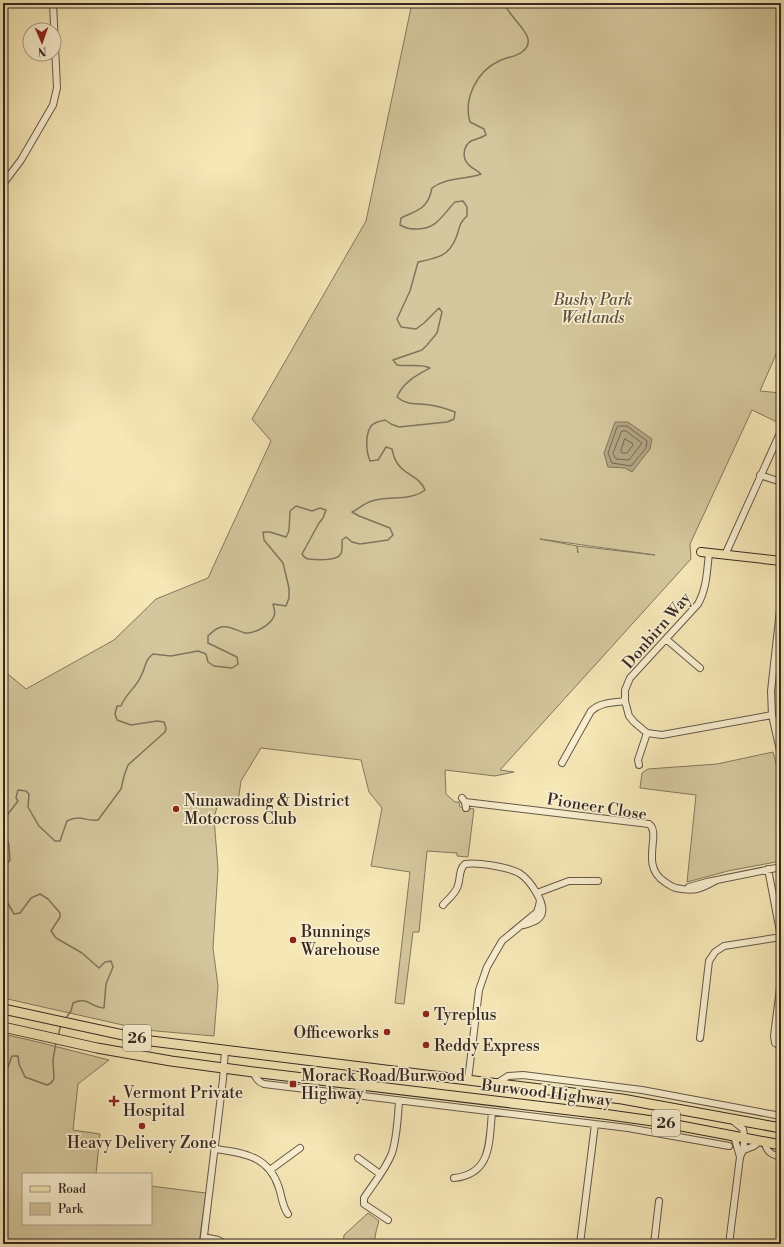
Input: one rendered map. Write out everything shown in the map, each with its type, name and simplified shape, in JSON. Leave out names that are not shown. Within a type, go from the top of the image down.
[{"type":"highway","name":"Burwood Highway","points":[[3,1009],[151,1041],[622,1100],[775,1125]]},
{"type":"highway","name":"Burwood Highway","points":[[3,1027],[149,1058],[224,1069],[549,1107],[660,1122],[781,1145]]},
{"type":"highway","points":[[762,1141],[775,1125]]},
{"type":"main road","points":[[705,552],[781,561]]},
{"type":"street","points":[[4,183],[21,160],[54,105],[57,88],[53,3]]},
{"type":"street","points":[[729,555],[732,539],[781,431]]},
{"type":"street","points":[[760,475],[781,482]]},
{"type":"street","name":"Donbirn Way","points":[[625,701],[626,690],[630,678],[698,604],[702,597],[705,588],[705,552]]},
{"type":"street","points":[[781,601],[779,641],[771,691],[772,715],[781,755]]},
{"type":"street","points":[[666,639],[700,668]]},
{"type":"street","points":[[562,763],[591,711],[604,703],[625,701],[629,716],[634,722],[647,733],[662,735],[772,715]]},
{"type":"street","points":[[639,765],[638,760],[647,733]]},
{"type":"street","name":"Pioneer Close","points":[[464,802],[649,824],[654,832],[651,857],[654,868],[662,880],[677,888],[695,890],[704,888],[717,880],[768,869]]},
{"type":"street","points":[[443,905],[446,897],[452,896],[457,888],[461,867],[468,863],[500,867],[515,871],[525,878],[537,893],[542,908],[541,916],[535,921],[518,927],[502,941],[495,952],[482,981],[479,990],[468,1080]]},
{"type":"street","points":[[700,1038],[709,961],[715,952],[724,946],[781,937],[768,869],[781,867]]},
{"type":"street","points":[[537,893],[569,881],[598,881]]},
{"type":"street","points":[[781,980],[774,1036],[775,1043],[781,1046]]},
{"type":"street","points":[[203,1244],[216,1149],[225,1050]]},
{"type":"street","name":"Burwood Highway","points":[[253,1072],[256,1079],[260,1083],[264,1084],[595,1124],[639,1130],[729,1146]]},
{"type":"street","name":"Burwood Highway","points":[[496,1084],[508,1076],[518,1074],[642,1090],[781,1116]]},
{"type":"street","name":"Burwood Highway","points":[[610,1086],[622,1100]]},
{"type":"street","points":[[388,1220],[364,1204],[363,1201],[388,1161],[393,1149],[399,1101]]},
{"type":"street","points":[[548,1119],[549,1107]]},
{"type":"street","points":[[454,1178],[466,1176],[472,1173],[482,1164],[487,1151],[492,1112]]},
{"type":"street","points":[[729,1244],[740,1157],[744,1150],[745,1138],[743,1129],[731,1119]]},
{"type":"street","points":[[580,1244],[595,1124]]},
{"type":"street","points":[[715,1143],[730,1135],[740,1157]]},
{"type":"street","points":[[744,1150],[762,1141],[768,1151],[773,1155],[781,1157]]},
{"type":"street","points":[[270,1170],[300,1148]]},
{"type":"street","points":[[216,1149],[250,1155],[259,1160],[270,1170],[277,1181],[283,1206],[288,1214]]},
{"type":"street","points":[[358,1158],[380,1174]]},
{"type":"street","points":[[654,1244],[659,1201]]},
{"type":"street","points":[[204,1237],[218,1240],[226,1244]]},
{"type":"green space","name":"Bushy Park Wetlands","points":[[412,3],[781,3],[781,343],[760,391],[781,393],[781,414],[777,422],[752,410],[690,544],[691,559],[500,770],[514,772],[495,776],[445,770],[446,794],[455,802],[459,802],[460,807],[474,809],[468,857],[457,856],[457,853],[427,851],[419,932],[413,932],[404,1004],[395,1003],[410,872],[371,866],[382,808],[369,792],[361,760],[261,748],[241,781],[238,802],[217,807],[214,818],[218,869],[213,948],[218,986],[214,1036],[145,1030],[3,998],[3,670],[26,689],[114,640],[156,599],[208,578],[271,441],[252,419],[366,221]],"holes":[[[540,539],[655,555],[577,546]]]},
{"type":"green space","points":[[773,752],[781,782],[781,861],[728,871],[687,882],[696,795],[640,788],[642,773],[648,769],[717,764]]},
{"type":"green space","points":[[3,1034],[109,1060],[78,1084],[73,1130],[100,1134],[96,1173],[22,1173],[22,1225],[152,1225],[152,1186],[206,1193],[199,1244],[3,1244]]},
{"type":"green space","points":[[368,1213],[379,1221],[374,1244],[343,1244],[344,1235]]},
{"type":"water","points":[[615,422],[628,422],[652,439],[650,449],[632,472],[625,468],[608,467],[604,453]]},
{"type":"waterway","points":[[3,865],[6,865],[10,860],[9,845],[4,829],[8,814],[18,801],[16,798],[18,790],[26,791],[29,794],[28,807],[39,826],[55,841],[60,841],[67,821],[76,818],[98,820],[121,789],[128,765],[165,732],[166,728],[164,722],[157,721],[131,725],[117,720],[115,714],[117,706],[121,706],[139,680],[147,662],[153,654],[171,656],[198,651],[206,654],[208,662],[214,666],[232,668],[238,664],[237,657],[208,643],[208,636],[216,629],[224,627],[230,627],[245,633],[253,632],[266,626],[272,619],[275,613],[273,604],[286,606],[289,598],[289,588],[283,563],[264,540],[263,532],[270,532],[286,537],[289,531],[290,511],[296,506],[312,511],[320,508],[326,510],[323,518],[302,554],[308,559],[321,560],[338,557],[341,554],[342,540],[346,537],[352,542],[360,544],[388,540],[393,535],[390,528],[352,512],[372,501],[385,498],[412,496],[425,490],[418,480],[398,465],[392,449],[386,447],[378,460],[370,461],[367,448],[367,438],[371,426],[385,420],[399,427],[447,422],[454,419],[455,412],[433,405],[408,403],[397,397],[407,383],[415,376],[430,368],[423,366],[397,365],[393,360],[422,350],[437,333],[442,312],[439,308],[416,329],[401,327],[397,319],[410,291],[418,262],[441,256],[449,249],[456,238],[461,224],[467,216],[467,207],[463,201],[455,202],[439,220],[425,228],[413,229],[400,225],[401,218],[417,211],[425,205],[432,188],[437,184],[449,180],[481,174],[469,165],[464,155],[468,143],[486,135],[484,129],[470,122],[468,113],[470,95],[478,79],[484,72],[499,61],[520,54],[528,43],[527,35],[506,8],[504,3]]},
{"type":"waterway","points":[[3,895],[14,914],[20,913],[31,898],[40,894],[48,899],[60,913],[60,917],[51,931],[56,938],[82,953],[99,968],[105,962],[111,961],[113,967],[106,984],[104,1008],[95,1006],[86,1001],[78,1001],[73,1003],[71,1011],[66,1018]]},
{"type":"waterway","points":[[58,1036],[61,1025]]},
{"type":"waterway","points":[[3,1089],[12,1056],[18,1056],[19,1064],[25,1077],[47,1085],[51,1083],[54,1079],[53,1060],[56,1042]]},
{"type":"place","name":"Nunawading & District Motocross Club","points":[[176,809]]},
{"type":"place","name":"Bunnings Warehouse","points":[[293,940]]},
{"type":"place","name":"Tyreplus","points":[[426,1014]]},
{"type":"place","name":"Officeworks","points":[[387,1032]]},
{"type":"place","name":"Reddy Express","points":[[426,1045]]},
{"type":"place","name":"Morack Road/Burwood Highway","points":[[293,1084]]},
{"type":"place","name":"Vermont Private Hospital","points":[[114,1101]]},
{"type":"place","name":"Heavy Delivery Zone","points":[[142,1126]]}]
